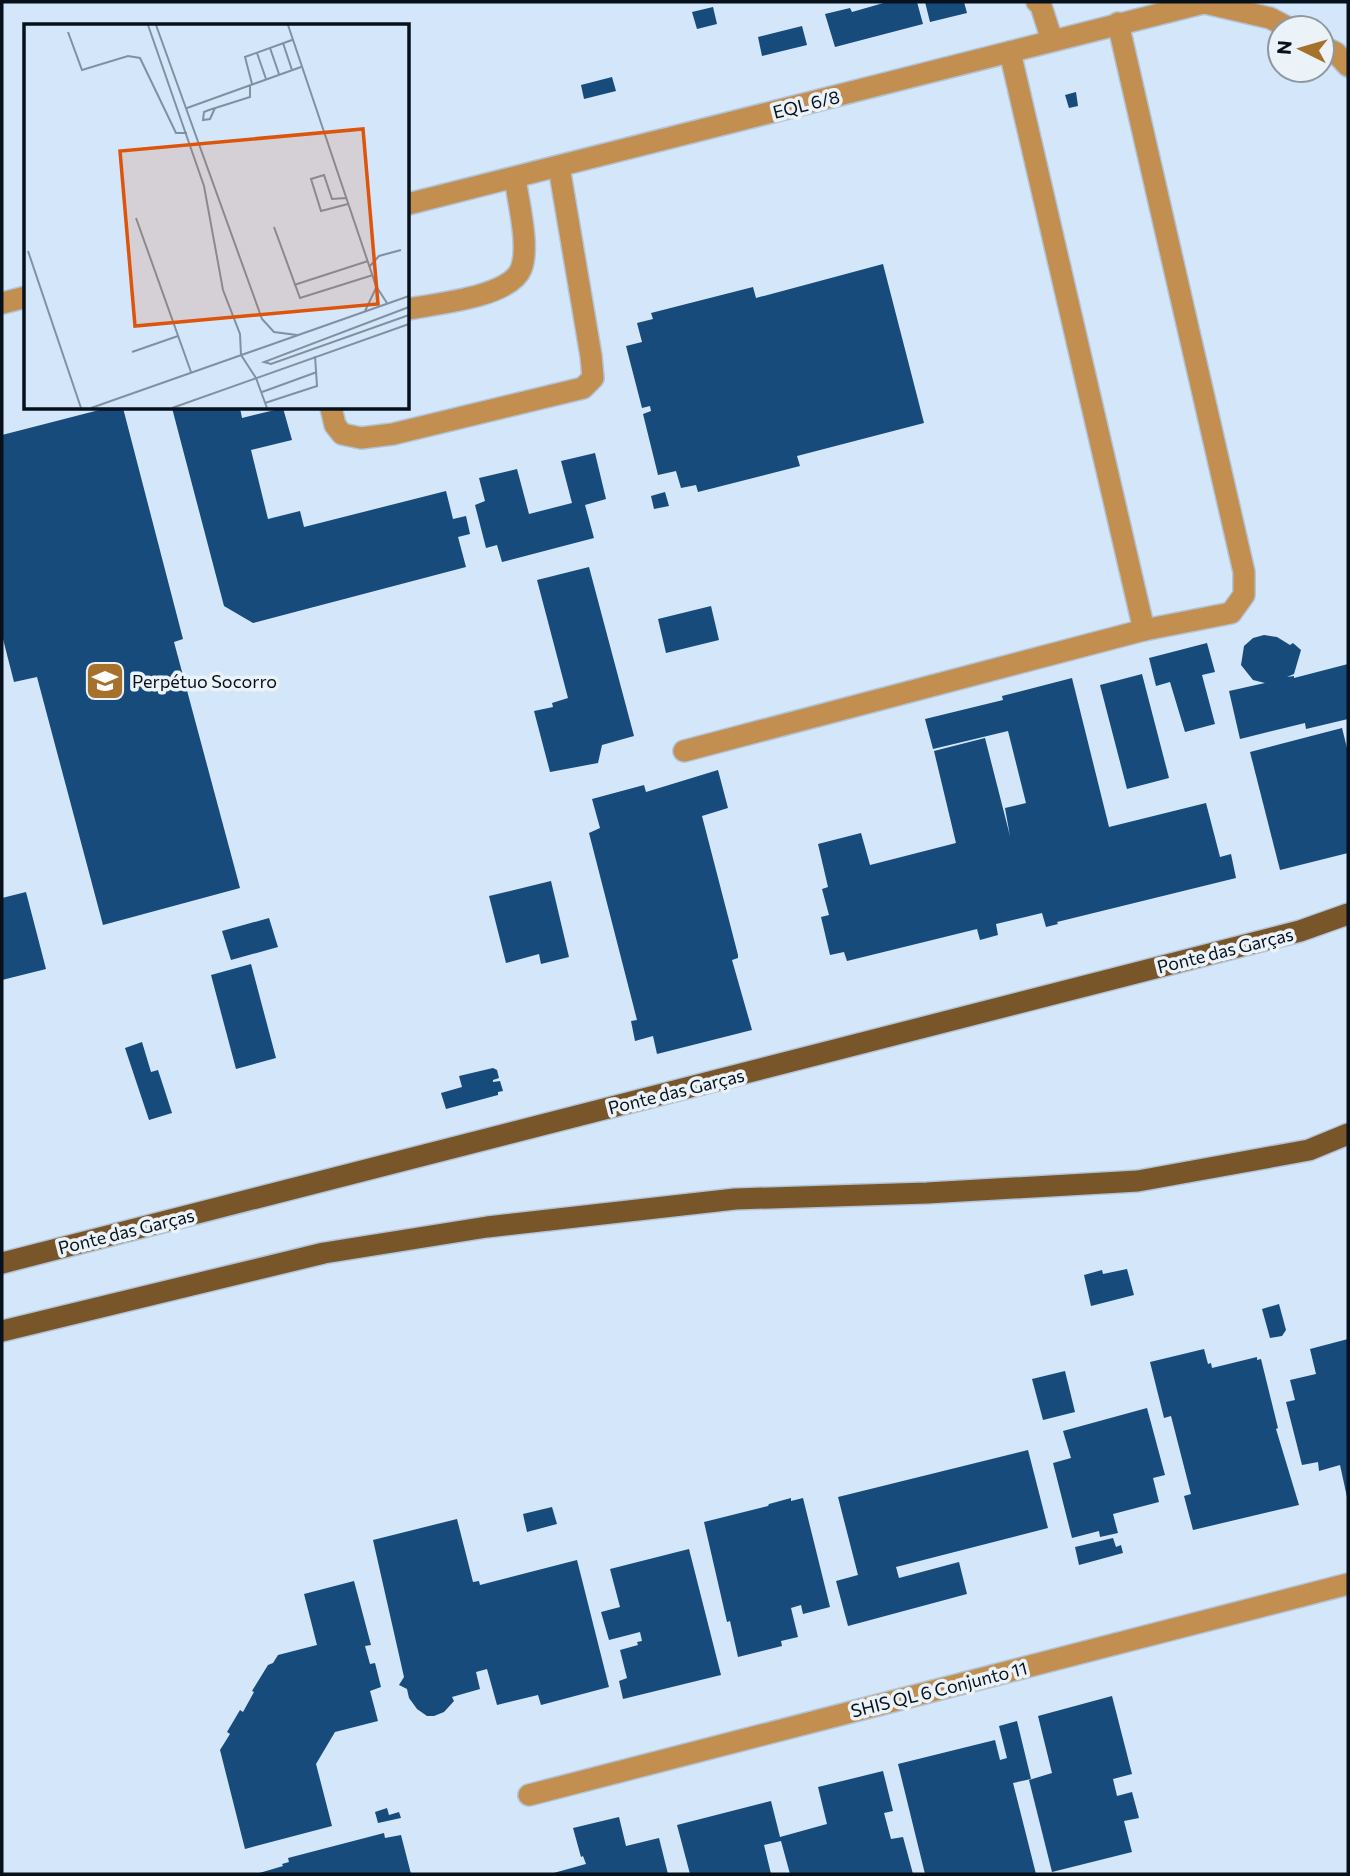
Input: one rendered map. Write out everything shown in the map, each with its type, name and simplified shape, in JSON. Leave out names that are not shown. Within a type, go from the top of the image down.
[{"type":"main road","name":"Ponte das Garças","points":[[2,1263],[1300,931],[1348,914]]},
{"type":"main road","points":[[2,1331],[324,1253],[487,1227],[735,1199],[927,1193],[1138,1181],[1309,1150],[1348,1134]]},
{"type":"street","points":[[1037,2],[1040,3],[1052,40]]},
{"type":"street","name":"EQL 6/8","points":[[410,204],[1206,2],[1266,17]]},
{"type":"street","points":[[684,751],[1144,630],[1231,613],[1244,596],[1244,572],[1118,23]]},
{"type":"street","points":[[1010,52],[1144,630]]},
{"type":"street","points":[[331,410],[335,425],[342,435],[361,438],[393,434],[583,388],[593,378],[559,167]]},
{"type":"street","points":[[410,309],[486,293],[509,284],[521,270],[524,250],[516,177]]},
{"type":"street","points":[[2,303],[24,298]]},
{"type":"street","name":"SHIS QL 6 Conjunto 11","points":[[529,1795],[1348,1584]]},
{"type":"building","points":[[887,2],[917,2],[923,24],[835,47],[825,14],[850,8],[852,12]]},
{"type":"building","points":[[925,2],[964,2],[967,13],[930,22]]},
{"type":"building","points":[[713,7],[717,24],[697,29],[692,12]]},
{"type":"building","points":[[802,26],[807,45],[762,56],[758,37]]},
{"type":"building","points":[[612,77],[616,91],[584,99],[581,85]]},
{"type":"building","points":[[1076,92],[1078,106],[1069,108],[1065,95]]},
{"type":"building","points":[[883,264],[924,423],[797,456],[800,466],[698,492],[696,485],[681,488],[676,471],[658,475],[643,414],[651,411],[650,406],[642,408],[626,346],[642,342],[637,323],[653,319],[651,313],[753,287],[756,298]]},
{"type":"building","points":[[99,410],[124,410],[183,639],[174,642],[240,888],[103,925],[37,677],[14,682],[2,635],[2,435]]},
{"type":"building","points":[[173,410],[240,410],[242,418],[284,410],[292,440],[251,450],[268,519],[300,511],[304,527],[446,491],[453,519],[466,516],[470,534],[458,537],[466,567],[253,623],[224,606]]},
{"type":"building","points":[[595,453],[606,499],[585,505],[594,538],[502,562],[497,545],[486,548],[475,505],[485,501],[479,478],[517,469],[529,514],[572,503],[561,461]]},
{"type":"building","points":[[665,492],[669,506],[654,509],[651,496]]},
{"type":"building","points":[[589,567],[634,736],[602,745],[598,763],[550,772],[534,711],[553,707],[552,703],[568,698],[537,580]]},
{"type":"building","points":[[711,606],[719,640],[666,653],[658,619]]},
{"type":"building","points":[[1264,635],[1277,637],[1290,645],[1293,643],[1301,650],[1294,674],[1287,677],[1294,678],[1348,664],[1348,719],[1306,729],[1305,723],[1240,739],[1229,691],[1265,683],[1253,680],[1241,665],[1244,646],[1253,638]]},
{"type":"building","points":[[1207,643],[1215,672],[1202,675],[1215,724],[1185,732],[1170,682],[1156,686],[1149,658]]},
{"type":"building","points":[[1142,674],[1169,778],[1127,789],[1100,685]]},
{"type":"building","points":[[1072,678],[1109,827],[1206,803],[1220,857],[1231,854],[1236,878],[1046,927],[1042,913],[996,924],[998,935],[980,940],[977,929],[847,961],[844,952],[830,955],[821,917],[829,915],[822,889],[828,887],[818,844],[861,833],[870,865],[956,843],[934,751],[985,738],[1010,836],[1005,808],[1026,803],[1008,731],[933,749],[925,719],[1003,700],[1002,696]]},
{"type":"building","points":[[1342,728],[1348,752],[1348,853],[1280,870],[1250,752]]},
{"type":"building","points":[[718,770],[728,808],[702,816],[738,955],[738,958],[732,960],[752,1030],[657,1054],[653,1036],[635,1041],[631,1021],[637,1020],[589,833],[600,828],[592,799],[644,785],[646,792]]},
{"type":"building","points":[[551,881],[569,957],[541,964],[539,954],[506,963],[489,896]]},
{"type":"building","points":[[26,892],[46,969],[2,980],[2,898]]},
{"type":"building","points":[[269,918],[278,947],[231,960],[222,931]]},
{"type":"building","points":[[251,964],[276,1058],[236,1069],[211,975]]},
{"type":"building","points":[[142,1042],[151,1072],[158,1070],[172,1113],[149,1120],[125,1048]]},
{"type":"building","points":[[493,1068],[497,1070],[499,1078],[493,1082],[500,1081],[503,1091],[498,1092],[498,1095],[446,1109],[441,1093],[462,1087],[459,1076]]},
{"type":"building","points":[[1127,1269],[1134,1295],[1091,1306],[1084,1275],[1102,1270],[1103,1274]]},
{"type":"building","points":[[1279,1304],[1286,1330],[1282,1336],[1270,1338],[1262,1309]]},
{"type":"building","points":[[1348,1339],[1347,1497],[1340,1465],[1319,1471],[1318,1462],[1302,1465],[1286,1402],[1295,1400],[1290,1380],[1316,1374],[1310,1349]]},
{"type":"building","points":[[1204,1349],[1208,1364],[1211,1363],[1212,1368],[1257,1357],[1257,1360],[1261,1359],[1278,1428],[1276,1429],[1299,1505],[1193,1530],[1184,1496],[1191,1494],[1171,1416],[1164,1418],[1150,1362]]},
{"type":"building","points":[[1065,1371],[1075,1412],[1043,1420],[1032,1379]]},
{"type":"building","points":[[1147,1408],[1165,1475],[1153,1478],[1159,1502],[1113,1514],[1118,1533],[1100,1537],[1099,1531],[1072,1538],[1053,1463],[1071,1458],[1063,1431]]},
{"type":"building","points":[[1028,1450],[1048,1528],[896,1567],[899,1578],[959,1562],[967,1594],[848,1626],[836,1581],[858,1575],[838,1497]]},
{"type":"building","points":[[791,1498],[791,1501],[803,1498],[830,1607],[803,1614],[801,1605],[791,1608],[798,1637],[781,1641],[782,1646],[738,1657],[730,1621],[727,1622],[704,1522]]},
{"type":"building","points":[[552,1507],[557,1524],[527,1532],[523,1514]]},
{"type":"building","points":[[457,1519],[473,1582],[479,1581],[480,1585],[577,1560],[609,1687],[541,1705],[538,1695],[497,1705],[487,1669],[476,1672],[480,1689],[452,1697],[454,1701],[444,1712],[427,1716],[417,1709],[409,1698],[407,1689],[399,1685],[404,1677],[373,1540]]},
{"type":"building","points":[[1113,1538],[1116,1547],[1121,1545],[1123,1553],[1079,1565],[1075,1547]]},
{"type":"building","points":[[689,1549],[721,1675],[623,1699],[619,1681],[627,1678],[620,1650],[638,1645],[637,1642],[642,1641],[640,1632],[609,1640],[601,1612],[620,1607],[610,1569]]},
{"type":"building","points":[[354,1581],[371,1645],[365,1646],[370,1664],[375,1663],[381,1687],[370,1691],[378,1721],[335,1732],[316,1764],[332,1826],[245,1849],[220,1750],[230,1734],[227,1732],[240,1710],[243,1712],[268,1665],[273,1663],[278,1655],[317,1645],[304,1594]]},
{"type":"building","points":[[1112,1696],[1132,1774],[1113,1779],[1117,1796],[1132,1792],[1139,1818],[1124,1821],[1132,1852],[1052,1872],[1029,1780],[1052,1773],[1038,1716]]},
{"type":"building","points":[[1017,1721],[1031,1779],[1013,1783],[1036,1874],[925,1874],[898,1764],[995,1740],[1000,1760],[1007,1758],[999,1726]]},
{"type":"building","points":[[883,1771],[893,1811],[884,1813],[891,1839],[903,1837],[913,1874],[790,1874],[781,1841],[764,1845],[771,1874],[690,1874],[677,1825],[771,1801],[780,1837],[827,1824],[818,1787]]},
{"type":"building","points":[[387,1808],[389,1815],[399,1812],[401,1818],[378,1823],[375,1812]]},
{"type":"building","points":[[619,1817],[626,1846],[659,1838],[668,1874],[550,1874],[586,1864],[583,1856],[581,1857],[573,1828]]},
{"type":"building","points":[[384,1833],[385,1838],[401,1835],[411,1874],[256,1874],[283,1866],[282,1864],[289,1862],[288,1858]]},
{"type":"place","name":"Perpétuo Socorro","points":[[105,681]]}]
